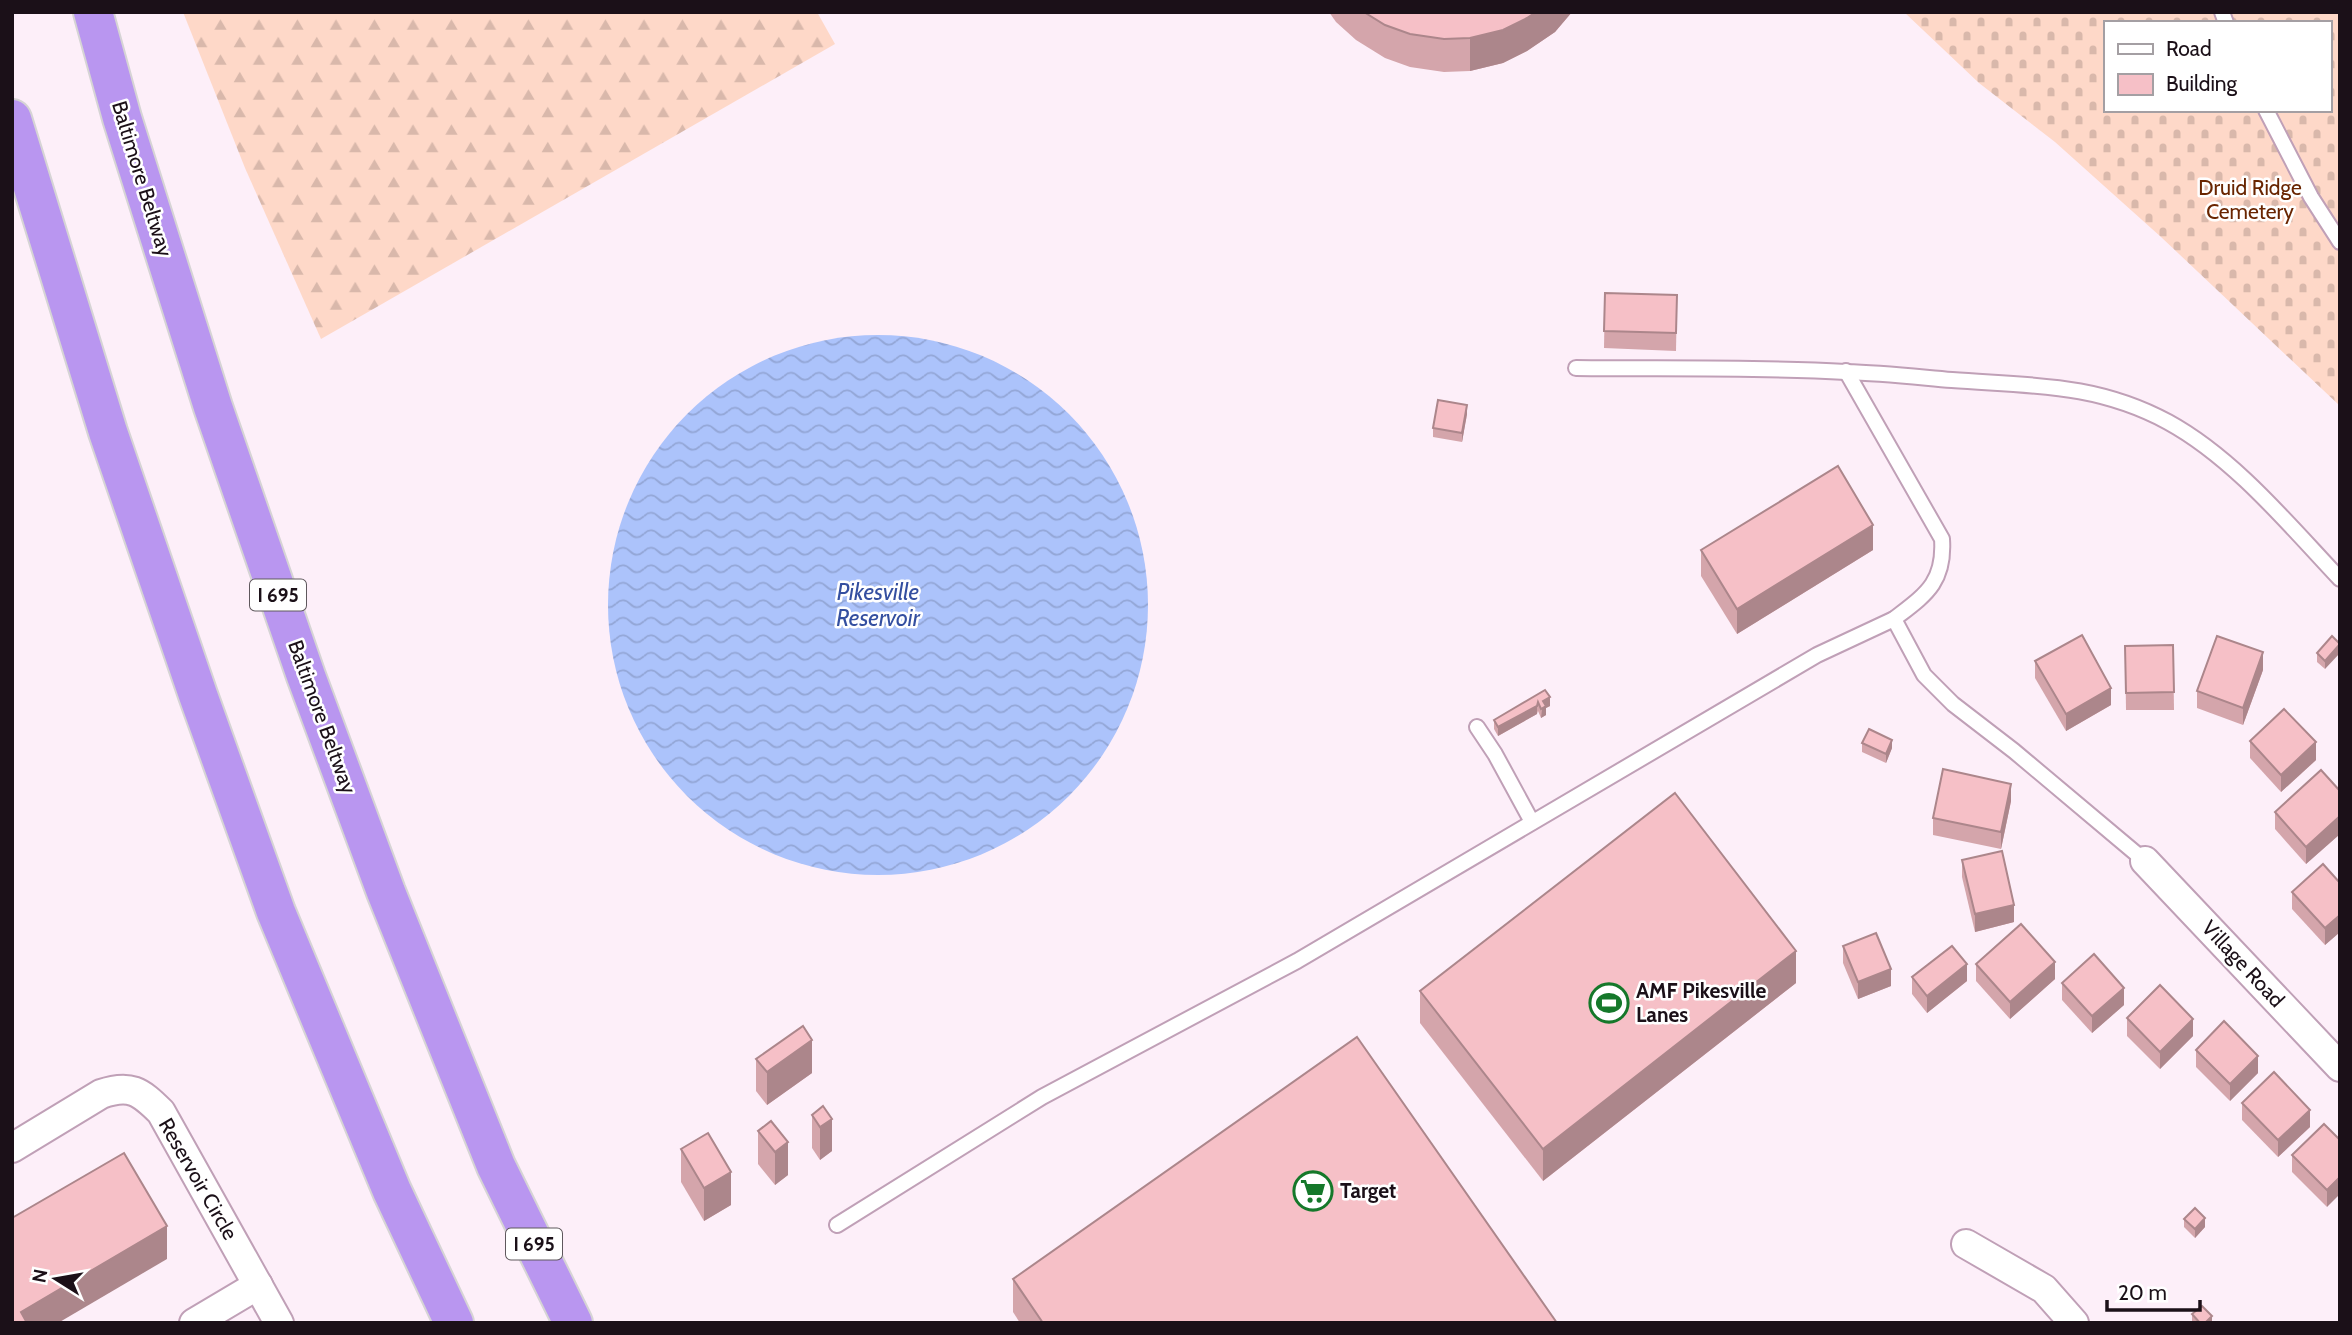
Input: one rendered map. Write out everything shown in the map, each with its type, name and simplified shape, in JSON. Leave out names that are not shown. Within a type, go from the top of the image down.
[{"type":"highway","name":"Baltimore Beltway","points":[[93,12],[122,118],[213,407],[301,663],[386,892],[496,1166],[573,1323]]},
{"type":"highway","points":[[12,119],[108,432],[276,912],[392,1191],[454,1323]]},
{"type":"highway","points":[[496,1166],[601,1323]]},
{"type":"highway","points":[[392,1191],[429,1323]]},
{"type":"street","name":"Village Road","points":[[2145,860],[2340,1068]]},
{"type":"street","name":"Reservoir Circle","points":[[12,1148],[101,1094],[117,1088],[133,1090],[147,1098],[161,1112],[279,1323]]},
{"type":"street","points":[[1966,1244],[2044,1289],[2074,1323]]},
{"type":"street","points":[[194,1323],[258,1285]]},
{"type":"lane","points":[[2267,112],[2311,197],[2340,242]]},
{"type":"lane","points":[[1576,368],[1846,372],[2054,386],[2089,391],[2122,401],[2169,423],[2253,486],[2340,579]]},
{"type":"lane","points":[[837,1225],[1042,1097],[1297,961],[1816,655],[1894,620],[1924,596],[1937,579],[1944,560],[1942,539],[1846,372]]},
{"type":"lane","points":[[1894,620],[1924,675],[1954,704],[2145,860]]},
{"type":"lane","points":[[1478,727],[1532,822]]},
{"type":"green space","points":[[183,12],[817,12],[835,44],[321,339],[245,168]]},
{"type":"green space","name":"Druid Ridge Cemetery","points":[[1904,12],[2340,12],[2340,406],[2161,237],[2055,142],[1979,83]]},
{"type":"water","name":"Pikesville Reservoir","points":[[878,335],[931,340],[981,356],[1028,381],[1069,414],[1102,455],[1127,502],[1143,552],[1148,605],[1143,658],[1127,708],[1102,755],[1069,796],[1028,829],[981,854],[931,870],[878,875],[825,870],[775,854],[728,829],[687,796],[654,755],[629,708],[613,658],[608,605],[613,552],[629,502],[654,455],[687,414],[728,381],[775,356],[825,340]]},
{"type":"building","points":[[1364,12],[1536,12],[1503,30],[1470,38],[1444,39],[1410,34],[1385,25]]},
{"type":"building","points":[[1605,293],[1677,295],[1676,333],[1604,331]]},
{"type":"building","points":[[1438,400],[1467,405],[1462,433],[1433,428]]},
{"type":"building","points":[[1838,466],[1873,525],[1737,609],[1701,550]]},
{"type":"building","points":[[2082,635],[2111,688],[2066,714],[2035,661]]},
{"type":"building","points":[[2217,636],[2263,652],[2243,708],[2197,691]]},
{"type":"building","points":[[2332,636],[2340,644],[2325,661],[2317,653]]},
{"type":"building","points":[[2173,645],[2174,692],[2126,693],[2125,646]]},
{"type":"building","points":[[1545,690],[1550,697],[1543,701],[1546,706],[1541,709],[1538,702],[1537,706],[1498,727],[1494,720]]},
{"type":"building","points":[[2284,709],[2316,742],[2281,775],[2250,741]]},
{"type":"building","points":[[1869,729],[1892,740],[1886,754],[1862,743]]},
{"type":"building","points":[[1943,769],[2011,784],[2001,832],[1933,818]]},
{"type":"building","points":[[2321,770],[2340,791],[2340,816],[2306,847],[2275,812]]},
{"type":"building","name":"AMF Pikesville Lanes","points":[[1675,793],[1796,951],[1543,1149],[1420,991]]},
{"type":"building","points":[[2002,851],[2014,905],[1975,914],[1962,860]]},
{"type":"building","points":[[2323,864],[2340,883],[2340,915],[2325,928],[2292,892]]},
{"type":"building","points":[[2021,924],[2055,962],[2010,1002],[1976,964]]},
{"type":"building","points":[[1876,933],[1891,969],[1858,982],[1843,946]]},
{"type":"building","points":[[1952,946],[1967,964],[1927,996],[1912,977]]},
{"type":"building","points":[[2094,954],[2124,988],[2092,1016],[2062,983]]},
{"type":"building","points":[[2160,985],[2193,1019],[2160,1052],[2127,1018]]},
{"type":"building","points":[[2224,1021],[2258,1056],[2230,1084],[2196,1050]]},
{"type":"building","points":[[803,1026],[812,1040],[767,1072],[756,1059]]},
{"type":"building","name":"Target","points":[[1357,1037],[1557,1323],[1043,1323],[1013,1279]]},
{"type":"building","points":[[2274,1072],[2310,1110],[2278,1140],[2242,1103]]},
{"type":"building","points":[[823,1106],[832,1119],[820,1127],[812,1115]]},
{"type":"building","points":[[771,1121],[788,1142],[775,1152],[758,1131]]},
{"type":"building","points":[[2324,1124],[2340,1140],[2340,1177],[2327,1190],[2292,1155]]},
{"type":"building","points":[[708,1133],[731,1172],[704,1188],[681,1149]]},
{"type":"building","points":[[124,1153],[167,1226],[21,1312],[27,1323],[12,1323],[12,1218]]},
{"type":"building","points":[[2195,1208],[2205,1218],[2195,1229],[2184,1219]]},
{"type":"building","points":[[2202,1306],[2212,1316],[2205,1323],[2200,1323],[2192,1314]]},
{"type":"place","name":"AMF Pikesville Lanes","points":[[1609,1003]]},
{"type":"place","name":"Target","points":[[1313,1191]]}]
